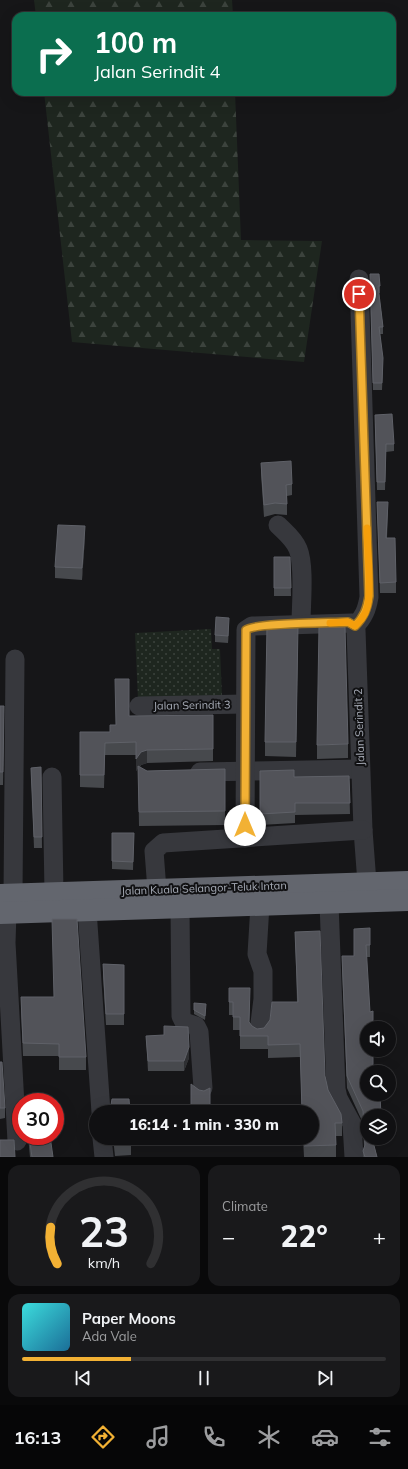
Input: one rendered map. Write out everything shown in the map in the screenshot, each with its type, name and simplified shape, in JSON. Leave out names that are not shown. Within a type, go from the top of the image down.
[{"type":"highway","name":"Jalan Kuala Selangor-Teluk Intan","points":[[5,904],[54,893],[408,882]]},
{"type":"highway","name":"Jalan Kuala Selangor-Teluk Intan","points":[[5,904],[87,910],[408,900]]},
{"type":"street","points":[[245,838],[246,630],[252,626],[348,622],[355,626],[363,617],[368,608],[369,596],[359,279]]},
{"type":"street","points":[[278,525],[292,539],[298,548],[300,560],[301,624]]},
{"type":"street","name":"Jalan Serindit 2","points":[[355,626],[363,830],[368,883]]},
{"type":"street","points":[[14,1093],[5,904],[7,683],[15,659]]},
{"type":"street","name":"Jalan Serindit 3","points":[[139,706],[245,704]]},
{"type":"street","points":[[185,773],[360,769]]},
{"type":"street","points":[[52,777],[54,893]]},
{"type":"street","points":[[157,890],[154,850],[159,845],[363,830]]},
{"type":"street","points":[[328,902],[336,1089],[338,1098],[352,1124],[354,1157]]},
{"type":"street","points":[[259,1031],[263,1000],[263,971],[257,954],[260,905]]},
{"type":"street","points":[[180,907],[181,1016],[184,1022],[196,1026],[199,1032],[203,1088]]},
{"type":"street","points":[[87,910],[101,1105]]},
{"type":"street","points":[[103,1145],[104,1157]]},
{"type":"green space","points":[[34,0],[232,0],[233,12],[36,12]]},
{"type":"green space","points":[[44,96],[235,96],[241,240],[322,241],[304,362],[72,342]]},
{"type":"green space","points":[[211,629],[212,649],[220,649],[222,696],[138,700],[135,633]]},
{"type":"building","points":[[370,274],[379,274],[380,286],[378,286],[383,327],[379,327],[383,358],[382,383],[373,383]]},
{"type":"building","points":[[392,414],[394,444],[386,444],[385,482],[377,482],[375,415]]},
{"type":"building","points":[[291,461],[292,484],[286,485],[287,504],[275,503],[264,505],[261,463]]},
{"type":"building","points":[[377,502],[388,502],[386,538],[395,538],[396,582],[380,583]]},
{"type":"building","points":[[58,525],[85,526],[82,568],[55,567]]},
{"type":"building","points":[[274,557],[290,557],[291,588],[274,588]]},
{"type":"building","points":[[216,617],[229,618],[228,636],[215,635]]},
{"type":"building","points":[[267,625],[298,625],[296,742],[265,742]]},
{"type":"building","points":[[319,627],[345,627],[348,744],[317,745]]},
{"type":"building","points":[[115,679],[129,679],[129,716],[213,715],[213,749],[147,750],[141,752],[136,759],[136,742],[105,743],[104,775],[80,775],[80,732],[110,732],[110,725],[116,725]]},
{"type":"building","points":[[0,706],[4,706],[3,772],[0,772]]},
{"type":"building","points":[[138,766],[147,771],[225,769],[225,811],[139,812]]},
{"type":"building","points":[[41,767],[42,837],[34,837],[31,768]]},
{"type":"building","points":[[294,770],[294,777],[349,776],[350,803],[295,803],[295,812],[260,814],[260,771]]},
{"type":"building","points":[[112,833],[134,833],[133,862],[112,861]]},
{"type":"building","points":[[52,919],[77,919],[86,1057],[59,1057],[59,1044],[23,1043],[21,997],[54,997]]},
{"type":"building","points":[[370,928],[370,945],[366,945],[370,1012],[373,1011],[373,1021],[360,1021],[360,1057],[373,1057],[373,1065],[360,1065],[360,1101],[380,1101],[381,1109],[362,1109],[347,1076],[342,956],[354,956],[354,929]]},
{"type":"building","points":[[320,931],[325,1076],[328,1090],[341,1114],[342,1123],[335,1123],[336,1145],[304,1146],[319,1145],[319,1105],[302,1105],[300,1044],[268,1045],[268,1036],[240,1036],[240,1017],[233,1017],[233,1002],[229,1002],[229,988],[250,988],[249,1022],[257,1029],[264,1028],[270,1020],[272,1002],[298,1002],[295,932]]},
{"type":"building","points":[[103,964],[124,965],[124,1014],[106,1014]]},
{"type":"building","points":[[194,1003],[206,1004],[205,1016],[194,1010]]},
{"type":"building","points":[[164,1026],[188,1027],[189,1047],[184,1061],[148,1061],[146,1036],[164,1035]]},
{"type":"building","points":[[0,1062],[2,1062],[5,1108],[0,1108]]},
{"type":"building","points":[[191,1084],[199,1090],[204,1091],[210,1088],[210,1105],[191,1105]]},
{"type":"building","points":[[112,1099],[129,1099],[129,1105],[111,1105]]},
{"type":"building","points":[[0,1140],[12,1140],[12,1145],[14,1145],[15,1157],[0,1157]]},
{"type":"building","points":[[30,1145],[51,1145],[53,1157],[32,1157]]},
{"type":"building","points":[[365,1145],[374,1145],[377,1157],[365,1157],[363,1151]]},
{"type":"slow traffic","points":[[330,623],[348,622],[355,626],[363,617],[368,608],[367,528]]},
{"type":"route","points":[[245,825],[244,634],[246,630],[252,626],[348,622],[355,626],[363,617],[368,608],[369,596],[359,294]]}]
